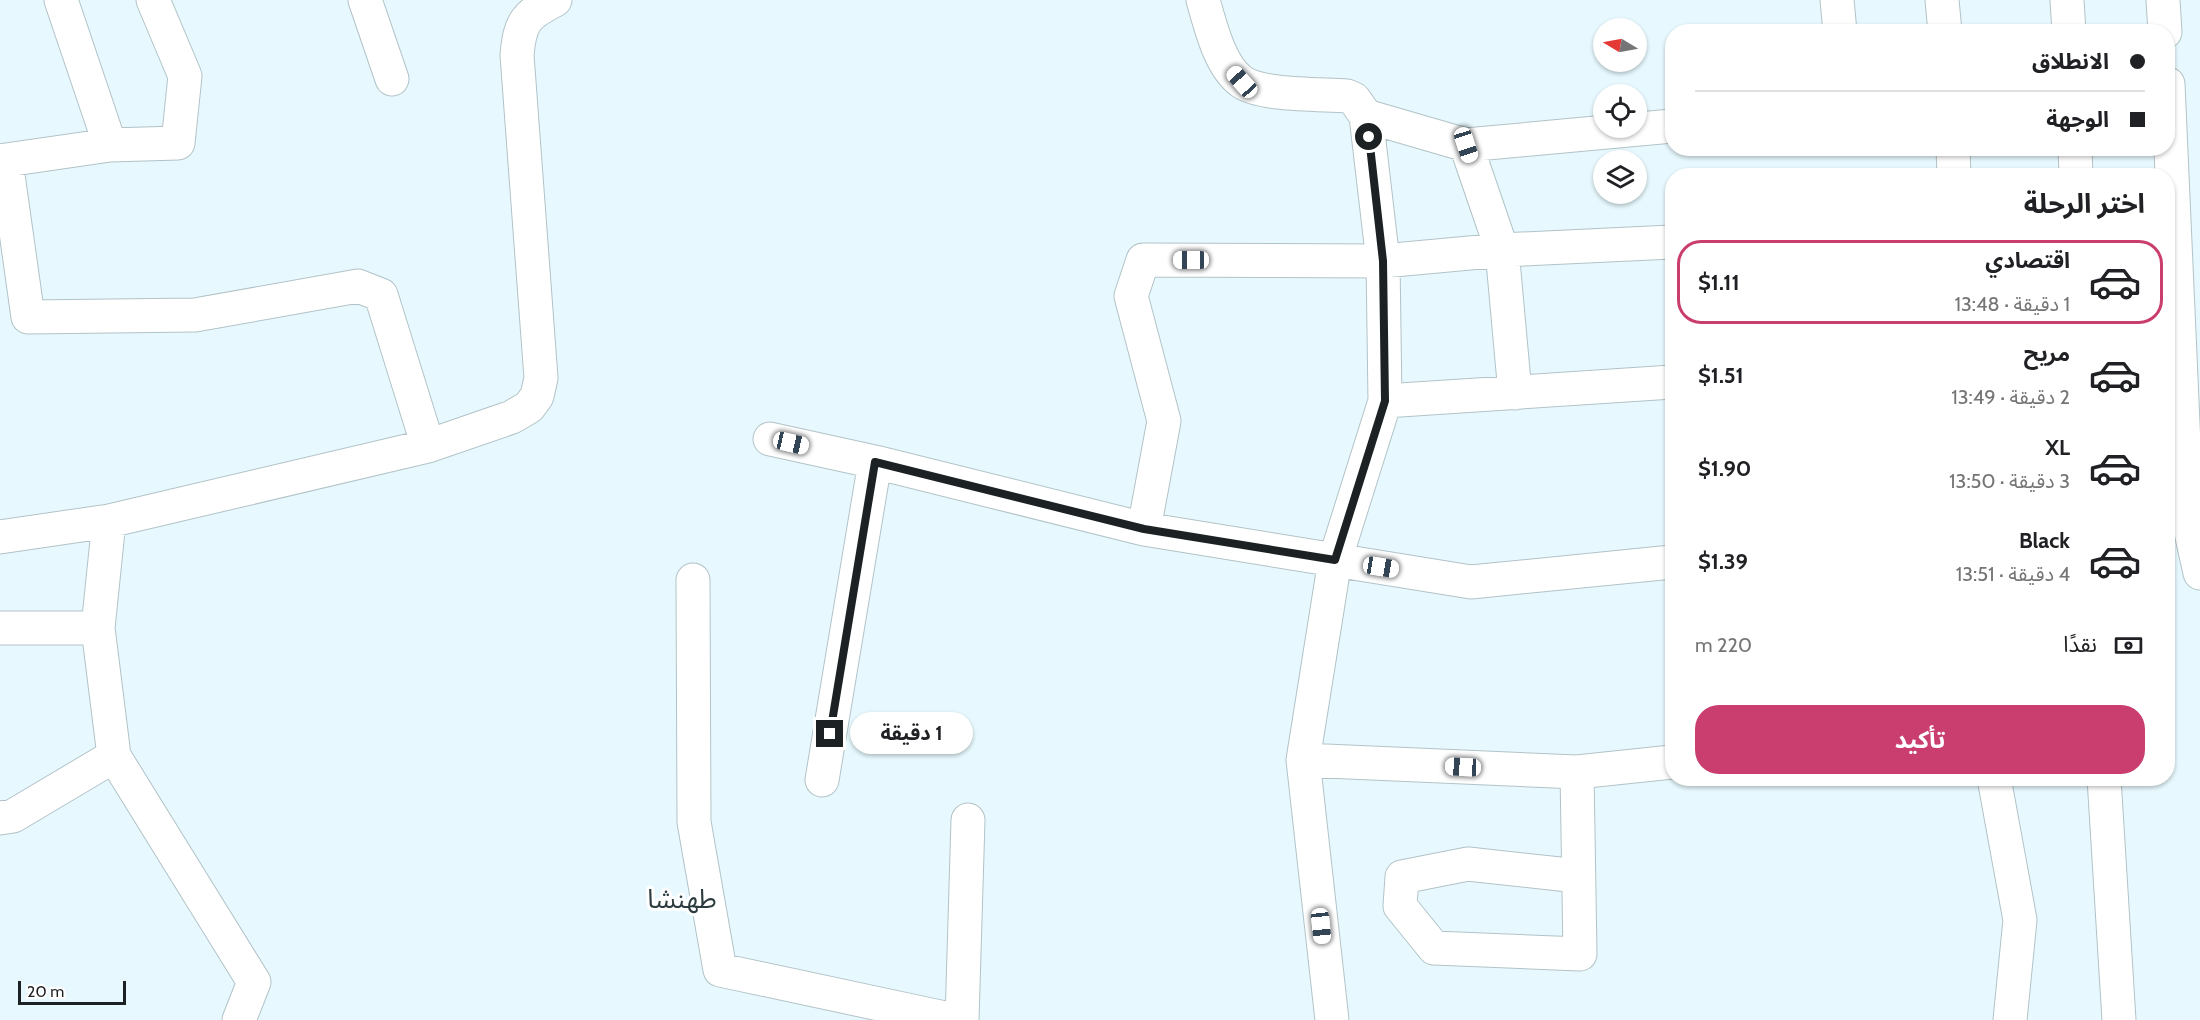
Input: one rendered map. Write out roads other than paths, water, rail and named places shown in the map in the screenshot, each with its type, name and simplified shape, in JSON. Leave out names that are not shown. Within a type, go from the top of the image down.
[{"type":"street","points":[[61,0],[110,145]]},
{"type":"street","points":[[153,0],[184,76],[178,143],[110,145],[3,161],[28,317],[195,315],[358,286],[381,295],[428,446]]},
{"type":"street","points":[[366,0],[392,79]]},
{"type":"street","points":[[0,537],[109,521],[428,446],[512,417],[529,407],[537,396],[541,378],[517,55],[519,31],[534,11],[555,0]]},
{"type":"street","points":[[1203,0],[1225,64],[1242,82],[1264,90],[1347,96],[1354,99],[1366,116],[1383,261],[1385,401],[1335,560],[1303,760],[1332,1020]]},
{"type":"street","points":[[1837,0],[1839,24]]},
{"type":"street","points":[[1942,0],[1944,24]]},
{"type":"street","points":[[2067,0],[2068,24]]},
{"type":"street","points":[[2163,0],[2164,24]]},
{"type":"street","points":[[1366,116],[1466,145],[1665,127]]},
{"type":"street","points":[[2175,123],[2187,189],[2193,514],[2200,573]]},
{"type":"street","points":[[1466,145],[1502,250],[1515,393]]},
{"type":"street","points":[[1144,529],[1164,421],[1131,296],[1143,260],[1383,261],[1502,250],[1665,242]]},
{"type":"street","points":[[1385,401],[1665,382]]},
{"type":"street","points":[[770,439],[875,462],[1144,529],[1471,582],[1665,562]]},
{"type":"street","points":[[822,780],[875,462]]},
{"type":"street","points":[[109,521],[98,628],[114,756],[254,982],[239,1020]]},
{"type":"street","points":[[693,580],[694,822],[720,970],[954,1020]]},
{"type":"street","points":[[0,628],[98,628]]},
{"type":"street","points":[[0,818],[13,816],[114,756]]},
{"type":"street","points":[[1303,760],[1576,772],[1665,763]]},
{"type":"street","points":[[1576,772],[1580,954],[1434,948],[1400,906],[1402,877],[1468,864],[1578,876]]},
{"type":"street","points":[[1995,786],[2020,920],[2010,1020]]},
{"type":"street","points":[[2104,786],[2119,1020]]},
{"type":"street","points":[[962,1020],[968,820]]},
{"type":"district","name":"طهنشا","points":[[682,899]]}]
